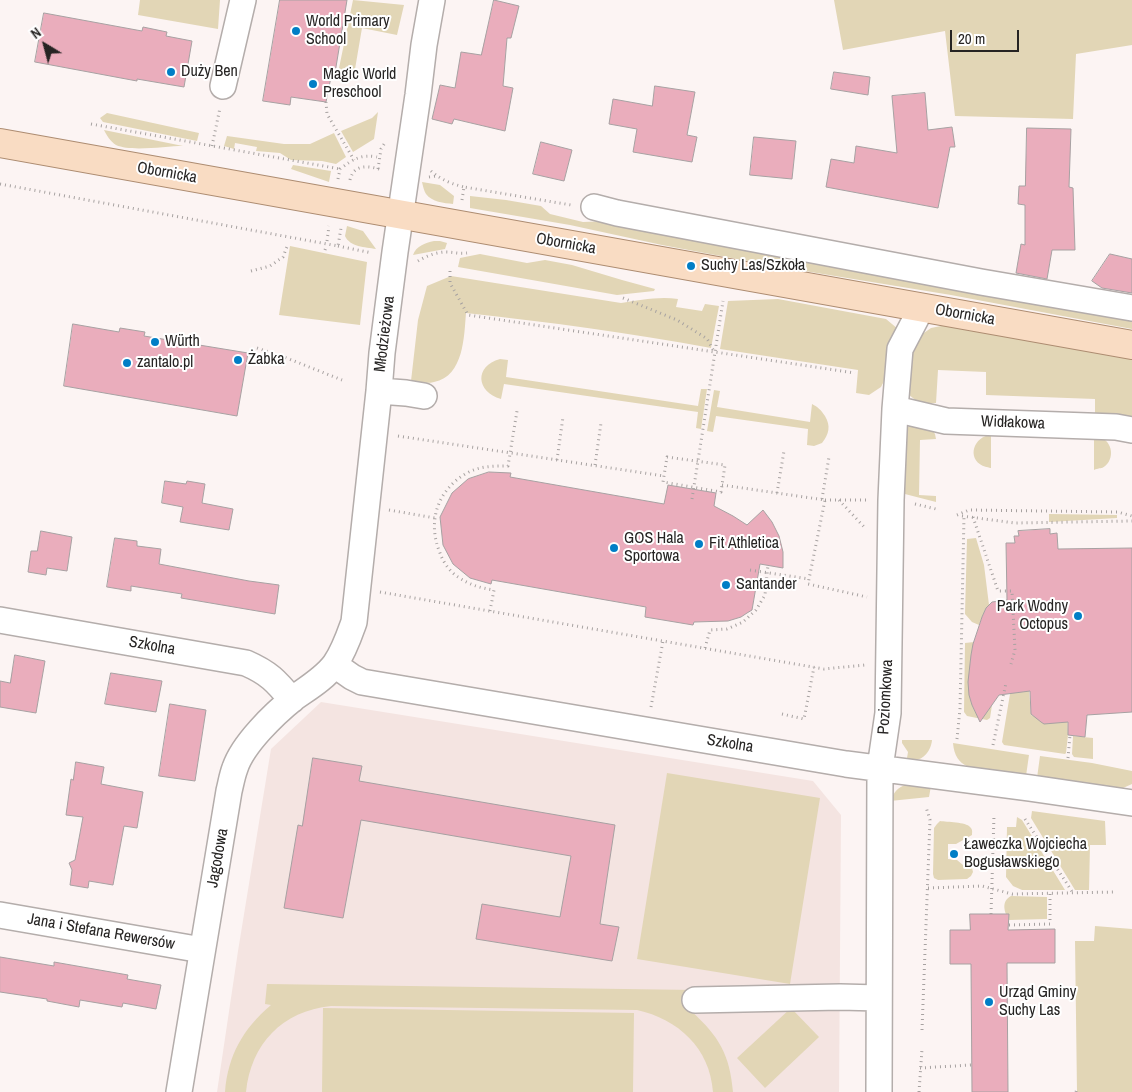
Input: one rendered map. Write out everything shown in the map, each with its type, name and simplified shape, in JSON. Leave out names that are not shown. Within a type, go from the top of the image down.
[{"type":"main road","name":"Obornicka","points":[[0,143],[1132,345]]},
{"type":"street","points":[[224,86],[243,0]]},
{"type":"street","name":"Młodzieżowa","points":[[335,664],[345,647],[354,622],[382,353],[400,214],[432,0]]},
{"type":"street","points":[[594,207],[617,213],[980,282],[1132,308]]},
{"type":"street","name":"Poziomkowa","points":[[879,1092],[880,768],[888,713],[894,409],[900,348],[922,307]]},
{"type":"street","points":[[379,391],[424,396]]},
{"type":"street","name":"Widłakowa","points":[[894,409],[946,421],[1116,427],[1132,430]]},
{"type":"street","name":"Szkolna","points":[[0,620],[246,663],[272,678],[292,700]]},
{"type":"street","name":"Jagodowa","points":[[179,1092],[229,791],[235,767],[259,731],[335,664]]},
{"type":"street","name":"Szkolna","points":[[335,664],[362,682],[846,764],[1132,803]]},
{"type":"street","name":"Jana i Stefana Rewersów","points":[[0,915],[202,950]]},
{"type":"street","points":[[695,1000],[879,998]]},
{"type":"path","points":[[212,146],[224,86]]},
{"type":"path","points":[[326,102],[327,114],[354,160]]},
{"type":"path","points":[[91,124],[340,169],[354,160],[368,155],[378,157]]},
{"type":"path","points":[[378,169],[381,149],[388,137]]},
{"type":"path","points":[[424,165],[437,176],[450,183],[464,187],[581,207],[594,207]]},
{"type":"path","points":[[349,182],[353,171],[357,168],[362,167],[385,171]]},
{"type":"path","points":[[0,184],[375,254]]},
{"type":"path","points":[[461,207],[464,187]]},
{"type":"path","points":[[327,240],[330,222]]},
{"type":"path","points":[[338,246],[342,224]]},
{"type":"path","points":[[251,271],[270,266],[283,257],[288,244]]},
{"type":"path","points":[[450,270],[450,283],[468,315],[855,373]]},
{"type":"path","points":[[622,298],[677,320],[706,338],[715,352]]},
{"type":"path","points":[[692,499],[723,302]]},
{"type":"path","points":[[257,348],[342,380]]},
{"type":"path","points":[[490,611],[494,590],[474,586],[456,576],[443,560],[435,541],[434,521],[440,501],[451,484],[468,472],[487,466],[508,466],[517,411]]},
{"type":"path","points":[[557,460],[563,418]]},
{"type":"path","points":[[595,466],[601,423]]},
{"type":"path","points":[[397,436],[664,476]]},
{"type":"path","points":[[777,493],[784,450]]},
{"type":"path","points":[[667,457],[725,465],[721,492],[663,482],[664,476],[667,457]]},
{"type":"path","points":[[829,457],[808,584],[873,598]]},
{"type":"path","points":[[722,484],[823,500],[877,500]]},
{"type":"path","points":[[839,500],[869,533]]},
{"type":"path","points":[[909,502],[936,509]]},
{"type":"path","points":[[389,510],[435,518]]},
{"type":"path","points":[[1132,516],[1118,512],[969,510],[957,515],[1015,523],[1132,521]]},
{"type":"path","points":[[957,739],[960,709],[964,516]]},
{"type":"path","points":[[973,517],[998,592],[1012,591],[1014,650],[1011,664]]},
{"type":"path","points":[[705,648],[710,630],[727,629],[743,622],[756,610],[764,595],[768,565]]},
{"type":"path","points":[[750,570],[809,579]]},
{"type":"path","points":[[375,591],[824,669],[874,664]]},
{"type":"path","points":[[652,702],[664,641]]},
{"type":"path","points":[[782,714],[804,719],[814,667]]},
{"type":"path","points":[[993,745],[1006,683]]},
{"type":"path","points":[[1068,758],[1070,735]]},
{"type":"path","points":[[922,1030],[930,820],[926,808]]},
{"type":"path","points":[[991,914],[994,815]]},
{"type":"path","points":[[1025,818],[1073,893]]},
{"type":"path","points":[[928,888],[982,886],[1012,894],[1115,892]]},
{"type":"path","points":[[1009,925],[1050,924],[1050,893]]},
{"type":"path","points":[[919,1092],[922,1049]]},
{"type":"path","points":[[920,1068],[971,1065]]},
{"type":"shaded area","points":[[140,0],[220,0],[218,29],[138,15]]},
{"type":"shaded area","points":[[353,0],[404,5],[397,35],[362,28],[354,75],[338,73]]},
{"type":"shaded area","points":[[834,0],[1132,0],[1132,45],[1076,54],[1073,119],[955,116],[945,31],[843,50]]},
{"type":"shaded area","points":[[378,112],[374,139],[353,152],[341,131],[372,118]]},
{"type":"shaded area","points":[[107,113],[199,133],[197,141],[103,122],[100,118]]},
{"type":"shaded area","points":[[104,130],[183,146],[122,147],[112,142]]},
{"type":"shaded area","points":[[334,133],[346,157],[336,164],[322,161],[291,160],[280,153],[256,151],[257,147],[235,143],[234,149],[224,146],[227,136],[284,144],[310,144]]},
{"type":"shaded area","points":[[293,165],[331,171],[329,182],[291,169]]},
{"type":"shaded area","points":[[422,182],[440,185],[454,196],[453,204],[431,199],[425,193]]},
{"type":"shaded area","points":[[470,196],[541,206],[550,214],[583,222],[609,221],[951,289],[1132,320],[1132,329],[951,295],[774,266],[570,225],[470,208]]},
{"type":"shaded area","points":[[347,226],[363,231],[376,249],[358,246],[347,240],[345,236]]},
{"type":"shaded area","points":[[434,241],[447,243],[445,249],[413,255],[419,247]]},
{"type":"shaded area","points":[[290,246],[367,262],[360,325],[279,315]]},
{"type":"shaded area","points":[[480,254],[527,263],[545,260],[572,265],[655,289],[654,291],[617,295],[458,267],[460,258]]},
{"type":"shaded area","points":[[451,276],[621,303],[664,298],[678,299],[676,307],[702,311],[705,304],[719,306],[711,348],[589,328],[466,313],[463,343],[457,364],[451,372],[444,378],[434,382],[411,381],[418,320],[427,286]]},
{"type":"shaded area","points":[[778,299],[886,319],[898,329],[888,373],[881,387],[869,395],[856,393],[858,370],[720,349],[728,301]]},
{"type":"shaded area","points":[[951,324],[1132,359],[1132,417],[1095,414],[1095,399],[986,395],[986,372],[938,370],[936,403],[919,403],[903,390],[911,342],[931,328]]},
{"type":"shaded area","points":[[500,359],[508,360],[506,377],[698,406],[701,389],[707,389],[701,429],[696,428],[698,412],[504,384],[501,399],[487,391],[481,379],[486,367]]},
{"type":"shaded area","points":[[714,390],[720,391],[717,407],[810,422],[812,404],[825,416],[829,427],[828,433],[822,443],[814,446],[807,445],[808,429],[716,416],[713,432],[707,431]]},
{"type":"shaded area","points":[[912,424],[931,428],[935,434],[936,439],[920,440],[919,495],[936,496],[936,502],[901,493],[907,428]]},
{"type":"shaded area","points":[[991,435],[991,468],[983,466],[978,462],[975,458],[974,448],[980,439]]},
{"type":"shaded area","points":[[1094,436],[1101,438],[1109,444],[1111,453],[1109,462],[1106,465],[1094,470]]},
{"type":"shaded area","points":[[1049,514],[1117,515],[1117,518],[1049,522]]},
{"type":"shaded area","points":[[976,538],[984,565],[989,605],[979,625],[972,622],[965,614],[967,539]]},
{"type":"shaded area","points":[[974,642],[970,669],[971,699],[977,714],[985,714],[992,705],[990,718],[987,720],[967,716],[964,712],[965,643]]},
{"type":"shaded area","points":[[1011,688],[1019,692],[1029,690],[1031,715],[1037,717],[1043,723],[1067,709],[1068,735],[1065,754],[1004,745],[1002,742]]},
{"type":"shaded area","points":[[321,702],[813,781],[841,815],[839,1092],[217,1092],[271,749]]},
{"type":"shaded area","points":[[1073,736],[1093,738],[1093,759],[1074,757],[1072,754]]},
{"type":"shaded area","points":[[902,740],[932,740],[924,756],[920,759],[911,760],[907,758],[908,752]]},
{"type":"shaded area","points":[[953,743],[1029,755],[1026,776],[967,766],[957,758]]},
{"type":"shaded area","points":[[1040,756],[1132,771],[1132,784],[1118,789],[1037,778]]},
{"type":"shaded area","points":[[667,773],[820,798],[790,984],[637,959]]},
{"type":"shaded area","points":[[907,784],[931,786],[929,797],[890,801],[897,790]]},
{"type":"shaded area","points":[[1032,811],[1105,821],[1106,845],[1090,845],[1089,890],[1075,890],[1031,818]]},
{"type":"shaded area","points":[[1017,817],[1022,820],[1065,890],[1022,890],[1013,886],[1006,877],[1007,827],[1016,827]]},
{"type":"shaded area","points":[[940,821],[965,824],[972,829],[972,835],[956,844],[948,844],[948,859],[957,860],[963,865],[972,868],[973,872],[967,879],[938,880],[934,878],[934,828]]},
{"type":"shaded area","points":[[1011,896],[1047,897],[1047,919],[1009,920],[1004,907],[1006,901]]},
{"type":"shaded area","points":[[1095,926],[1132,929],[1132,1092],[1077,1092],[1075,941],[1094,941]]},
{"type":"shaded area","points":[[267,984],[695,990],[691,1011],[709,1029],[721,1047],[729,1067],[733,1092],[713,1092],[711,1076],[706,1062],[689,1038],[666,1020],[637,1010],[331,1006],[313,1009],[284,1023],[262,1045],[249,1075],[246,1092],[225,1092],[233,1055],[245,1033],[271,1005],[265,1004]]},
{"type":"shaded area","points":[[323,1008],[634,1013],[633,1092],[322,1092]]},
{"type":"shaded area","points":[[791,1008],[819,1037],[765,1088],[737,1058]]},
{"type":"building","points":[[280,0],[347,0],[335,73],[332,72],[326,102],[291,97],[290,105],[263,101]]},
{"type":"building","points":[[494,0],[519,6],[511,38],[507,38],[503,86],[513,88],[505,131],[454,119],[452,124],[432,119],[440,85],[455,88],[461,52],[481,55]]},
{"type":"building","points":[[44,13],[142,31],[143,27],[167,32],[166,36],[192,41],[184,87],[137,79],[137,81],[35,62]]},
{"type":"building","points":[[834,72],[870,77],[868,95],[831,89]]},
{"type":"building","points":[[655,86],[695,92],[687,135],[697,137],[692,162],[633,152],[637,129],[609,124],[613,99],[652,106]]},
{"type":"building","points":[[925,93],[928,130],[952,127],[955,147],[950,147],[938,208],[826,187],[831,159],[854,163],[856,146],[897,153],[892,96]]},
{"type":"building","points":[[1027,128],[1071,129],[1069,187],[1073,188],[1075,250],[1052,250],[1047,279],[1016,273],[1021,244],[1025,245],[1025,205],[1018,204],[1019,186],[1025,186]]},
{"type":"building","points":[[754,137],[796,141],[792,179],[750,175]]},
{"type":"building","points":[[541,142],[572,150],[564,181],[533,174]]},
{"type":"building","points":[[1110,254],[1132,259],[1132,293],[1102,288],[1092,281]]},
{"type":"building","points":[[73,324],[119,332],[120,328],[145,332],[144,336],[248,353],[237,416],[64,386]]},
{"type":"building","name":"GOS Hala Sportowa","points":[[489,472],[511,473],[510,477],[664,504],[668,485],[716,493],[714,506],[747,525],[763,510],[779,536],[783,552],[783,568],[760,564],[752,610],[741,617],[728,621],[694,622],[693,625],[645,617],[646,607],[492,580],[491,584],[470,578],[453,564],[443,545],[440,517],[452,493],[468,479]]},
{"type":"building","points":[[165,481],[186,484],[187,481],[205,484],[202,503],[233,509],[229,530],[180,522],[183,507],[162,503]]},
{"type":"building","name":"Park Wodny Octopus","points":[[1050,529],[1050,534],[1057,533],[1058,549],[1132,548],[1132,712],[1087,715],[1085,737],[1068,735],[1068,722],[1044,724],[1031,714],[1030,691],[999,695],[980,722],[969,695],[968,682],[971,655],[982,617],[986,608],[992,602],[1007,600],[1006,543],[1015,543],[1014,536],[1019,536],[1018,531]]},
{"type":"building","points":[[41,531],[72,537],[67,571],[47,568],[46,575],[28,572],[31,551],[37,551]]},
{"type":"building","points":[[115,538],[137,541],[137,546],[161,549],[159,564],[279,585],[275,614],[181,598],[182,594],[131,586],[131,591],[107,587]]},
{"type":"building","points":[[15,655],[45,661],[36,713],[0,707],[0,681],[10,683]]},
{"type":"building","points":[[111,673],[162,681],[156,712],[105,704]]},
{"type":"building","points":[[170,704],[206,710],[195,781],[159,776]]},
{"type":"building","points":[[313,758],[362,766],[359,781],[615,825],[600,924],[619,927],[612,961],[476,939],[482,904],[560,917],[571,856],[361,820],[343,918],[284,908],[298,825],[302,826]]},
{"type":"building","points":[[76,762],[104,767],[101,784],[143,792],[137,828],[124,826],[113,885],[89,881],[88,888],[70,885],[72,870],[69,863],[75,860],[83,817],[66,815],[71,779],[73,780]]},
{"type":"building","name":"Urząd Gminy Suchy Las","points":[[970,914],[1009,914],[1008,930],[1055,929],[1055,963],[1007,963],[1008,1092],[972,1092],[971,964],[950,964],[950,930],[970,930]]},
{"type":"building","points":[[0,957],[54,966],[54,962],[128,975],[127,979],[161,985],[156,1009],[123,1003],[122,1007],[80,1000],[79,1007],[47,1001],[47,999],[0,992]]},
{"type":"place","name":"World Primary School","points":[[296,31]]},
{"type":"place","name":"Duży Ben","points":[[171,72]]},
{"type":"place","name":"Magic World Preschool","points":[[313,84]]},
{"type":"place","name":"Suchy Las/Szkoła","points":[[691,266]]},
{"type":"place","name":"Würth","points":[[155,342]]},
{"type":"place","name":"Żabka","points":[[238,360]]},
{"type":"place","name":"zantalo.pl","points":[[127,363]]},
{"type":"place","name":"Fit Athletica","points":[[699,544]]},
{"type":"place","name":"GOS Hala Sportowa","points":[[614,548]]},
{"type":"place","name":"Santander","points":[[726,585]]},
{"type":"place","name":"Park Wodny Octopus","points":[[1078,616]]},
{"type":"place","name":"Ławeczka Wojciecha Bogusławskiego","points":[[954,854]]},
{"type":"place","name":"Urząd Gminy Suchy Las","points":[[989,1002]]}]
